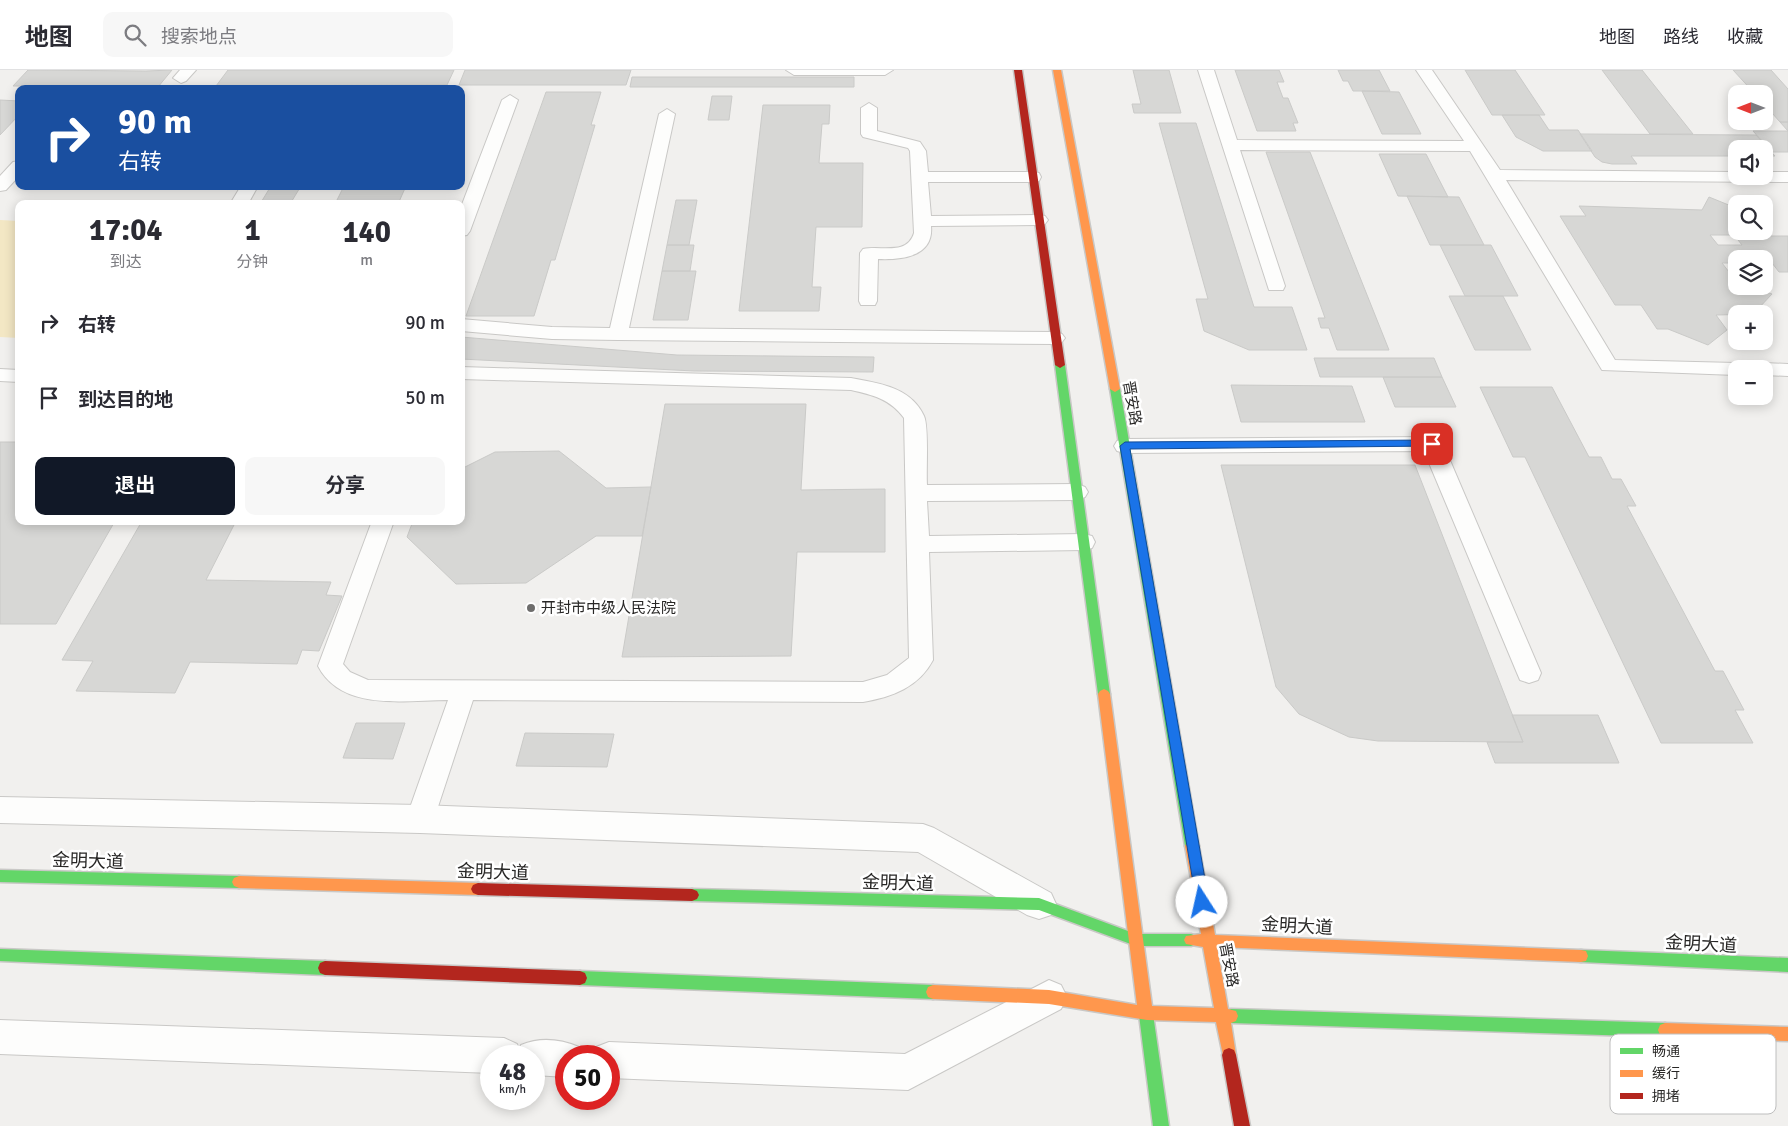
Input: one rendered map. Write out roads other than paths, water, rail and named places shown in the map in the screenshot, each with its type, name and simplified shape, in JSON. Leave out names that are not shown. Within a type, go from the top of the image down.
[{"type":"main road","points":[[1018,70],[1084,542],[1161,1126]]},
{"type":"main road","name":"晋安路","points":[[1057,70],[1125,446],[1208,940],[1242,1126]]},
{"type":"main road","name":"金明大道","points":[[0,876],[1039,904],[1136,940],[1208,940],[1788,965]]},
{"type":"main road","points":[[0,956],[1050,997],[1147,1013],[1788,1034]]},
{"type":"street","points":[[0,810],[420,819],[923,838],[1039,904]]},
{"type":"street","points":[[620,1060],[908,1072],[1050,997]]},
{"type":"street","points":[[0,1037],[480,1055]]},
{"type":"lane","points":[[794,70],[885,70]]},
{"type":"lane","points":[[1206,70],[1276,286]]},
{"type":"lane","points":[[1424,70],[1494,175],[1609,366],[1728,369]]},
{"type":"lane","points":[[465,220],[510,100]]},
{"type":"lane","points":[[868,300],[869,253],[904,253],[917,247],[922,241],[918,151],[914,145],[869,134],[869,108]]},
{"type":"lane","points":[[618,334],[667,114]]},
{"type":"lane","points":[[1231,145],[1475,146]]},
{"type":"lane","points":[[0,186],[15,170]]},
{"type":"lane","points":[[1494,175],[1788,177]]},
{"type":"lane","points":[[920,178],[1033,177]]},
{"type":"lane","points":[[922,221],[1039,220]]},
{"type":"lane","points":[[465,325],[552,333],[1056,338]]},
{"type":"lane","points":[[1773,369],[1788,370]]},
{"type":"lane","points":[[382,525],[330,666],[341,679],[366,690],[864,692],[886,689],[913,672],[921,660],[914,417],[905,403],[890,392],[851,384],[465,373]]},
{"type":"lane","points":[[0,375],[15,376]]},
{"type":"lane","points":[[1125,446],[1432,444],[1529,673]]},
{"type":"lane","points":[[916,493],[1077,492]]},
{"type":"lane","points":[[918,544],[1084,542]]},
{"type":"lane","points":[[420,819],[464,691]]},
{"type":"place","name":"开封市中级人民法院","points":[[531,608]]}]
